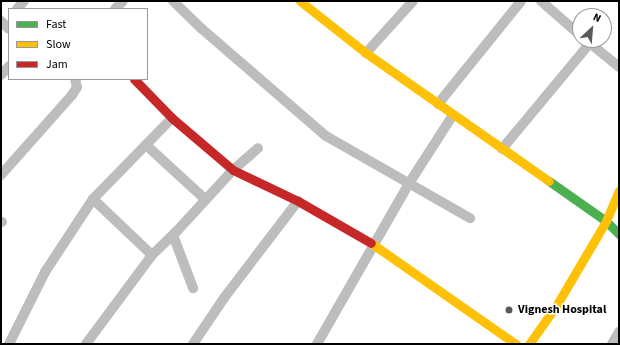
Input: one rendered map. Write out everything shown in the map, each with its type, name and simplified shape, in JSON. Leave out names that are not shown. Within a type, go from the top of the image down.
[{"type":"street","points":[[173,1],[208,35],[326,136],[470,218]]},
{"type":"street","points":[[300,1],[366,53],[606,221],[619,234]]},
{"type":"street","points":[[366,53],[413,1]]},
{"type":"street","points":[[438,104],[521,1]]},
{"type":"street","points":[[541,1],[572,28]]},
{"type":"street","points":[[502,149],[583,48]]},
{"type":"street","points":[[595,48],[619,67]]},
{"type":"street","points":[[1,75],[8,67]]},
{"type":"street","points":[[1,175],[72,95],[77,87],[75,80]]},
{"type":"street","points":[[135,80],[172,118],[232,170],[298,201],[374,245],[516,344]]},
{"type":"street","points":[[317,344],[408,184],[453,115]]},
{"type":"street","points":[[8,344],[45,272],[93,199],[172,118]]},
{"type":"street","points":[[146,145],[206,200]]},
{"type":"street","points":[[86,344],[152,255],[206,200],[232,170],[258,148]]},
{"type":"street","points":[[529,344],[556,306],[606,221],[619,191]]},
{"type":"street","points":[[93,199],[152,255]]},
{"type":"street","points":[[193,344],[224,298],[298,201]]},
{"type":"street","points":[[173,235],[193,288]]},
{"type":"street","points":[[612,344],[619,332]]},
{"type":"traffic: fast","points":[[549,181],[606,221],[619,234]]},
{"type":"traffic: slow","points":[[300,1],[366,53],[549,181]]},
{"type":"traffic: slow","points":[[529,344],[556,306],[606,221],[619,191]]},
{"type":"traffic: slow","points":[[371,243],[516,344]]},
{"type":"traffic: jam","points":[[135,80],[172,118],[233,170],[298,201],[371,243]]},
{"type":"place","name":"Vignesh Hospital","points":[[509,310]]}]
